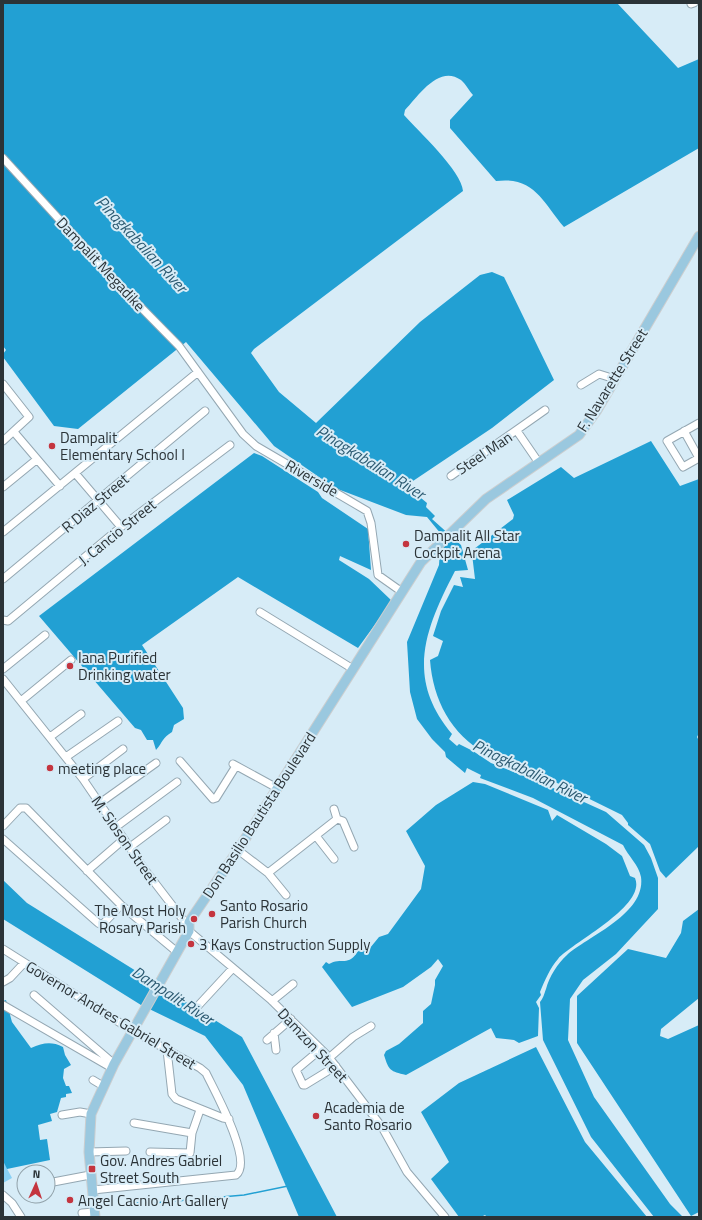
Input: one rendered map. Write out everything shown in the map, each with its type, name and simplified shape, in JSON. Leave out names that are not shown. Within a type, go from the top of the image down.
[{"type":"main road","name":"F. Navarette Street","points":[[458,525],[486,499],[539,464],[579,435],[587,425],[615,379],[699,236]]},
{"type":"main road","name":"Don Basilio Bautista Boulevard","points":[[95,1214],[90,1175],[89,1152],[91,1114],[103,1086],[177,952],[188,928],[421,562],[458,525]]},
{"type":"street","name":"Dampalit Megadike","points":[[3,158],[122,288],[162,327],[198,372]]},
{"type":"street","points":[[3,532],[198,372]]},
{"type":"street","name":"Riverside","points":[[198,372],[234,424],[256,446],[367,510],[371,523],[378,574],[402,592]]},
{"type":"street","points":[[581,385],[599,374],[615,379]]},
{"type":"street","points":[[3,384],[6,394],[29,417],[3,441]]},
{"type":"street","name":"Steel Man","points":[[451,476],[545,410]]},
{"type":"street","name":"R Diaz Street","points":[[3,579],[205,411]]},
{"type":"street","points":[[684,431],[699,458],[683,467],[667,441],[684,431],[699,423]]},
{"type":"street","name":"Steel Man","points":[[517,431],[539,464]]},
{"type":"street","points":[[14,432],[36,460],[60,486]]},
{"type":"street","name":"J. Cancio Street","points":[[4,621],[121,527],[230,445]]},
{"type":"street","points":[[3,487],[36,460]]},
{"type":"street","points":[[75,473],[121,527]]},
{"type":"street","points":[[260,612],[353,669]]},
{"type":"street","points":[[3,670],[45,635]]},
{"type":"street","points":[[21,701],[71,660]]},
{"type":"street","name":"M. Sioson Street","points":[[3,679],[83,779],[188,928]]},
{"type":"street","points":[[50,737],[81,714]]},
{"type":"street","points":[[66,757],[118,721]]},
{"type":"street","points":[[83,779],[124,749]]},
{"type":"street","points":[[180,761],[213,799],[216,798],[234,765],[277,788]]},
{"type":"street","points":[[100,804],[156,763]]},
{"type":"street","points":[[116,827],[176,782]]},
{"type":"street","points":[[3,826],[23,807],[26,808],[121,905],[177,952]]},
{"type":"street","points":[[334,810],[338,819],[343,821],[354,847]]},
{"type":"street","points":[[268,873],[338,819]]},
{"type":"street","points":[[130,847],[166,820]]},
{"type":"street","points":[[316,836],[334,859]]},
{"type":"street","points":[[3,839],[98,923],[102,925],[106,923],[121,905]]},
{"type":"street","points":[[87,871],[124,839]]},
{"type":"street","points":[[238,850],[268,873],[286,895]]},
{"type":"street","name":"Damzon Street","points":[[188,928],[272,1001],[321,1049],[336,1066],[382,1127],[407,1172],[445,1217]]},
{"type":"street","name":"Governor Andres Gabriel Street","points":[[3,949],[133,1031],[193,1063],[206,1073],[229,1119],[242,1163],[240,1171],[236,1175],[92,1190]]},
{"type":"street","points":[[3,982],[10,978],[24,963]]},
{"type":"street","points":[[196,1008],[234,968]]},
{"type":"street","points":[[272,1001],[293,984]]},
{"type":"street","points":[[34,995],[114,1066]]},
{"type":"street","points":[[3,1005],[114,1066]]},
{"type":"street","points":[[267,1040],[291,1019]]},
{"type":"street","points":[[329,1058],[353,1037],[371,1026]]},
{"type":"street","points":[[274,1033],[276,1050]]},
{"type":"street","points":[[321,1049],[296,1070],[303,1085],[336,1066]]},
{"type":"street","points":[[167,1050],[172,1094],[176,1099],[200,1110],[229,1119]]},
{"type":"street","points":[[93,1080],[103,1086]]},
{"type":"street","points":[[150,1152],[188,1154],[192,1133],[200,1110]]},
{"type":"street","points":[[62,1115],[80,1112],[91,1114]]},
{"type":"street","points":[[134,1123],[192,1133]]},
{"type":"street","points":[[89,1152],[126,1152]]},
{"type":"street","points":[[56,1181],[90,1175]]},
{"type":"street","points":[[3,1195],[12,1203],[21,1217]]},
{"type":"street","points":[[82,1213],[95,1214]]},
{"type":"shaded area","points":[[3,1161],[12,1178],[3,1183]]},
{"type":"water","name":"Pinagkabalian River","points":[[3,3],[617,3],[678,68],[699,59],[699,148],[564,227],[543,200],[529,187],[520,183],[509,181],[496,181],[450,128],[450,120],[473,95],[461,80],[453,76],[445,76],[437,79],[416,97],[405,110],[404,115],[448,162],[461,183],[463,191],[254,349],[251,353],[279,392],[316,423],[420,322],[480,275],[492,272],[504,277],[554,380],[492,428],[410,483],[409,488],[427,503],[426,507],[435,516],[432,519],[461,545],[468,570],[455,571],[435,613],[428,633],[424,673],[428,693],[437,713],[452,734],[449,739],[457,746],[459,744],[491,763],[542,783],[606,812],[644,845],[651,858],[658,878],[658,909],[616,954],[583,980],[570,999],[568,1040],[594,1097],[670,1204],[683,1217],[654,1217],[591,1137],[543,1040],[540,1002],[554,970],[567,955],[614,923],[625,913],[634,902],[640,890],[641,877],[638,868],[623,845],[533,798],[480,778],[481,775],[467,768],[465,773],[446,757],[445,752],[432,739],[417,719],[410,692],[407,642],[439,565],[441,534],[427,517],[406,515],[335,488],[274,446],[186,342],[78,429],[54,426],[3,357],[6,350],[3,346]]},
{"type":"water","name":"Pinagkabalian River","points":[[651,441],[680,486],[699,479],[699,733],[697,737],[699,741],[699,846],[666,878],[660,871],[650,844],[628,825],[622,815],[551,780],[551,777],[542,774],[540,776],[492,757],[474,746],[463,736],[454,726],[440,702],[435,689],[430,660],[438,656],[443,641],[433,636],[441,611],[454,585],[463,587],[460,577],[475,579],[472,554],[474,549],[513,519],[514,515],[507,500],[561,467],[574,478]]},
{"type":"water","points":[[254,453],[262,456],[318,492],[322,498],[368,529],[371,570],[340,556],[339,560],[369,579],[392,601],[358,648],[238,577],[142,645],[183,708],[184,719],[174,725],[172,732],[164,738],[156,750],[153,740],[147,740],[141,730],[135,728],[39,616]]},
{"type":"water","points":[[473,782],[485,784],[548,810],[552,821],[557,815],[606,844],[622,856],[630,876],[635,878],[636,889],[630,900],[620,911],[607,923],[566,952],[553,966],[540,992],[541,995],[536,1002],[539,1008],[538,1036],[519,1043],[514,1040],[496,1038],[491,1028],[406,1075],[391,1070],[384,1055],[386,1051],[399,1044],[423,1023],[423,1011],[431,1004],[435,980],[443,966],[438,959],[431,967],[403,987],[352,1007],[322,967],[326,962],[329,964],[351,959],[358,951],[370,948],[379,937],[388,934],[421,889],[425,866],[406,831],[436,805]]},
{"type":"water","name":"Dampalit River","points":[[3,880],[27,903],[242,1037],[337,1217],[299,1217],[243,1085],[205,1036],[141,1005],[3,919]]},
{"type":"water","points":[[699,909],[699,998],[661,1029],[660,1036],[668,1039],[699,1025],[699,1212],[691,1216],[577,1043],[577,996],[628,949],[666,958],[681,933],[683,921]]},
{"type":"water","points":[[6,1000],[12,1022],[31,1048],[47,1043],[63,1047],[65,1055],[71,1065],[64,1069],[63,1078],[66,1086],[69,1086],[72,1093],[66,1094],[66,1097],[61,1098],[57,1112],[50,1114],[52,1121],[38,1125],[40,1140],[47,1139],[50,1160],[31,1164],[16,1164],[16,1167],[7,1169],[3,1161],[3,1001]]},
{"type":"water","points":[[536,1047],[585,1142],[647,1217],[487,1217],[485,1215],[481,1217],[459,1217],[431,1179],[449,1162],[421,1112],[459,1083]]},
{"type":"waterway","points":[[133,1203],[153,1203],[244,1195],[288,1186]]},
{"type":"place","name":"Dampalit Elementary School I","points":[[52,446]]},
{"type":"place","name":"Dampalit All Star Cockpit Arena","points":[[406,544]]},
{"type":"place","name":"Iana Purified Drinking water","points":[[70,666]]},
{"type":"place","name":"meeting place","points":[[50,768]]},
{"type":"place","name":"Santo Rosario Parish Church","points":[[212,914]]},
{"type":"place","name":"The Most Holy Rosary Parish","points":[[194,919]]},
{"type":"place","name":"3 Kays Construction Supply","points":[[191,944]]},
{"type":"place","name":"Academia de Santo Rosario","points":[[316,1116]]},
{"type":"place","name":"Gov. Andres Gabriel Street South","points":[[92,1169]]},
{"type":"place","name":"Angel Cacnio Art Gallery","points":[[70,1200]]}]
